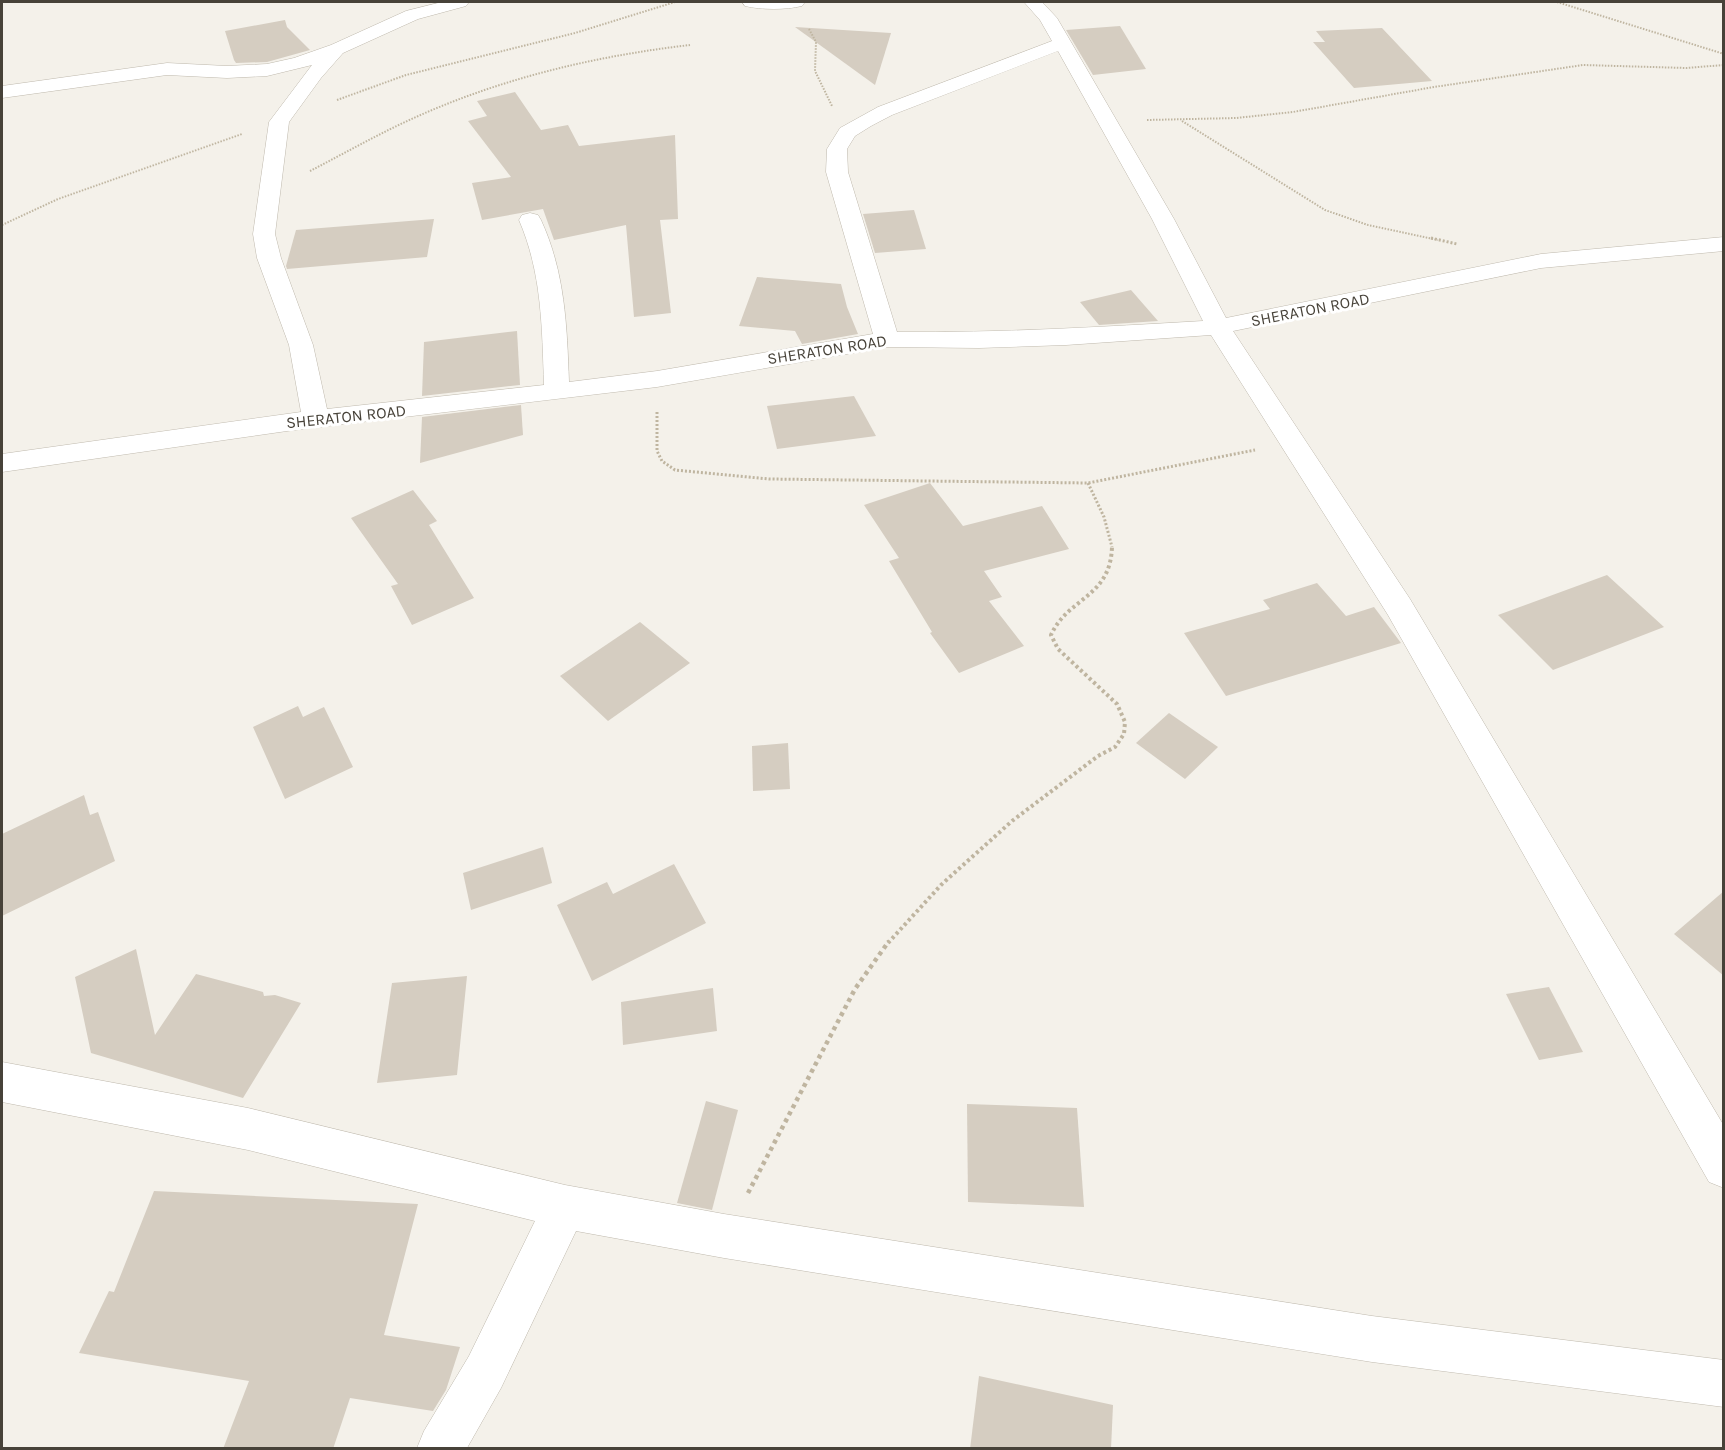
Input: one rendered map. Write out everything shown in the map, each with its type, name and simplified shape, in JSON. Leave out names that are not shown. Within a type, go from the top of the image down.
[{"type":"street","points":[[2,92],[167,69],[227,72],[267,70],[299,63],[338,49],[412,15],[460,2]]},
{"type":"street","points":[[751,2],[791,2]]},
{"type":"street","points":[[1033,2],[1048,18],[1164,219],[1218,327],[1399,607],[1724,1167]]},
{"type":"street","points":[[887,339],[837,172],[837,148],[847,132],[885,111],[1062,43]]},
{"type":"street","points":[[316,420],[301,345],[269,258],[264,234],[272,190],[273,156],[279,122],[314,74],[338,49]]},
{"type":"street","points":[[530,220],[540,238],[552,283],[557,392]]},
{"type":"street","name":"SHERATON ROAD","points":[[2,463],[316,420],[657,378],[887,339],[1066,338],[1218,327],[1541,261],[1724,244]]},
{"type":"street","points":[[2,1082],[248,1129],[565,1207],[724,1236],[1372,1339],[1724,1384]]},
{"type":"street","points":[[441,1449],[485,1372],[565,1207]]},
{"type":"path","points":[[2,225],[58,199],[406,75],[575,33],[675,2]]},
{"type":"path","points":[[791,2],[816,42],[815,71],[847,132]]},
{"type":"path","points":[[1557,2],[1724,54]]},
{"type":"path","points":[[272,190],[431,110],[489,88],[541,71],[595,58],[690,45]]},
{"type":"path","points":[[1107,120],[1182,121],[1293,112],[1434,87],[1583,65],[1686,68],[1724,65]]},
{"type":"path","points":[[1182,121],[1325,210],[1368,225],[1463,245]]},
{"type":"path","points":[[657,378],[657,451],[662,461],[675,470],[769,479],[1088,483],[1291,442]]},
{"type":"path","points":[[724,1236],[855,989],[895,933],[941,885],[1012,821],[1098,756],[1115,747],[1124,734],[1125,722],[1117,704],[1058,649],[1051,635],[1056,623],[1095,592],[1111,570],[1113,548],[1109,531],[1088,483]]},
{"type":"building","points":[[285,20],[287,27],[310,50],[267,62],[236,63],[225,31]]},
{"type":"building","points":[[1120,26],[1146,69],[1093,75],[1066,30]]},
{"type":"building","points":[[795,27],[891,33],[875,85]]},
{"type":"building","points":[[1382,28],[1432,81],[1354,88],[1313,42],[1325,42],[1316,31]]},
{"type":"building","points":[[515,92],[541,130],[568,125],[579,146],[675,135],[678,219],[660,220],[671,313],[634,317],[626,225],[554,240],[543,209],[482,220],[472,183],[511,177],[468,121],[487,116],[477,101]]},
{"type":"building","points":[[914,210],[926,249],[875,253],[863,214]]},
{"type":"building","points":[[434,219],[427,257],[287,269],[286,266],[296,230]]},
{"type":"building","points":[[757,277],[841,284],[858,334],[802,344],[795,331],[739,326]]},
{"type":"building","points":[[1131,290],[1158,321],[1099,325],[1080,302]]},
{"type":"building","points":[[517,331],[520,385],[422,396],[424,342]]},
{"type":"building","points":[[854,396],[876,436],[777,449],[767,406]]},
{"type":"building","points":[[521,405],[523,435],[420,463],[422,417]]},
{"type":"building","points":[[930,483],[963,526],[1042,506],[1069,549],[984,571],[1002,597],[989,601],[1024,646],[959,673],[930,633],[932,632],[889,561],[899,558],[864,505]]},
{"type":"building","points":[[413,490],[437,521],[429,525],[474,598],[412,625],[391,586],[398,584],[351,518]]},
{"type":"building","points":[[1607,575],[1664,627],[1553,670],[1498,615]]},
{"type":"building","points":[[1317,583],[1346,616],[1374,607],[1401,643],[1226,696],[1184,633],[1270,609],[1263,600]]},
{"type":"building","points":[[640,622],[690,663],[608,721],[560,676]]},
{"type":"building","points":[[298,706],[303,717],[324,707],[353,767],[285,799],[253,727]]},
{"type":"building","points":[[1169,713],[1218,747],[1185,779],[1136,743]]},
{"type":"building","points":[[788,743],[790,789],[753,791],[752,746]]},
{"type":"building","points":[[84,795],[90,815],[98,812],[115,861],[2,916],[2,834]]},
{"type":"building","points":[[543,847],[552,883],[471,910],[463,873]]},
{"type":"building","points":[[674,864],[706,923],[592,981],[557,905],[607,882],[613,894]]},
{"type":"building","points":[[1724,891],[1724,976],[1674,934]]},
{"type":"building","points":[[136,949],[155,1035],[196,974],[263,992],[264,996],[275,995],[301,1003],[243,1098],[91,1053],[75,977]]},
{"type":"building","points":[[467,976],[457,1075],[377,1083],[392,983]]},
{"type":"building","points":[[1549,987],[1583,1052],[1539,1060],[1506,994]]},
{"type":"building","points":[[713,988],[717,1031],[623,1045],[621,1002]]},
{"type":"building","points":[[706,1101],[738,1110],[712,1210],[677,1203]]},
{"type":"building","points":[[967,1104],[1077,1108],[1084,1207],[968,1202]]},
{"type":"building","points":[[154,1191],[418,1204],[384,1335],[460,1347],[446,1390],[433,1411],[350,1398],[333,1449],[223,1449],[249,1381],[79,1353],[109,1291],[114,1292]]},
{"type":"building","points":[[979,1376],[1113,1405],[1111,1449],[970,1449]]}]
